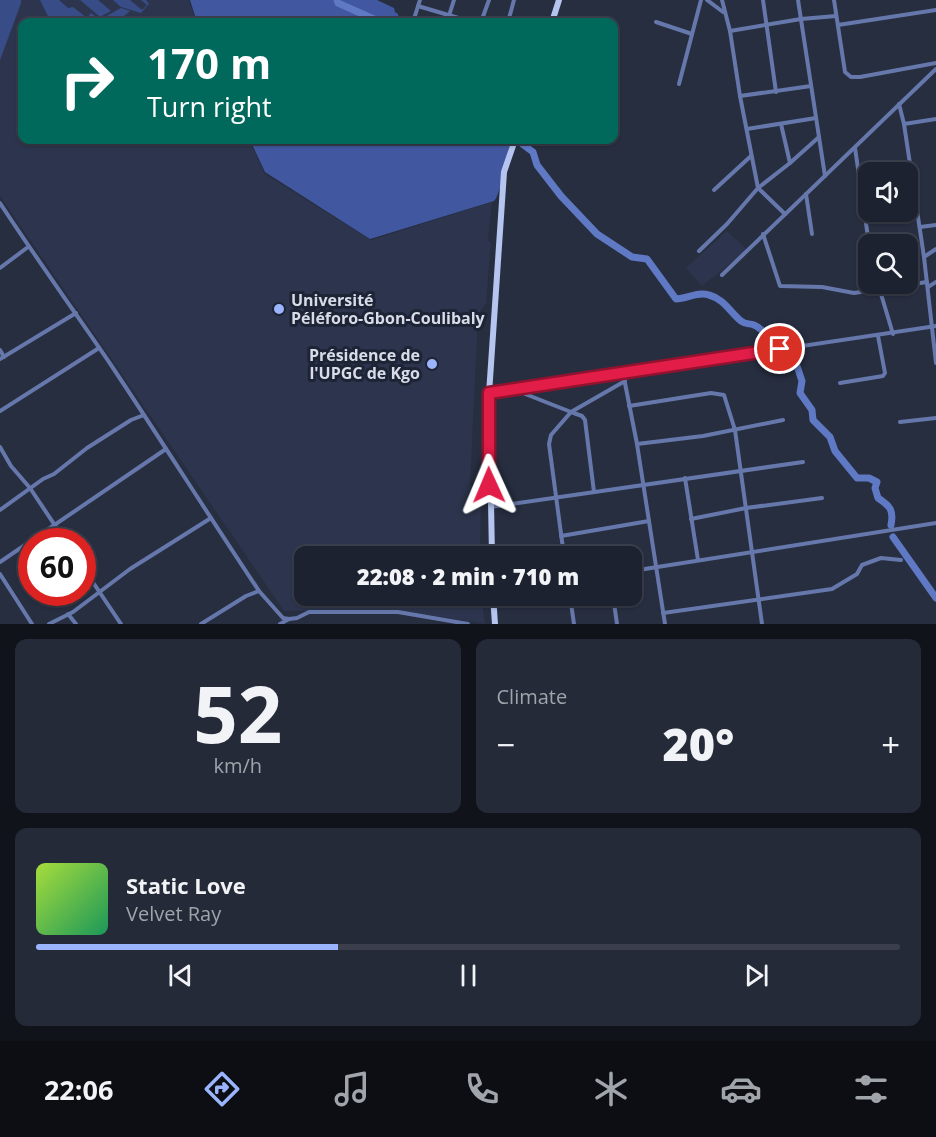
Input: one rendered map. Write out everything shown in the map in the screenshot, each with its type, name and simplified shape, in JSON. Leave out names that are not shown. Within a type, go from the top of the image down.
[{"type":"main road","points":[[553,18],[559,0]]},
{"type":"main road","points":[[492,546],[489,393],[504,172],[513,144]]},
{"type":"main road","points":[[494,606],[495,624]]},
{"type":"street","points":[[414,18],[420,0]]},
{"type":"street","points":[[449,16],[454,0]]},
{"type":"street","points":[[482,18],[489,0]]},
{"type":"street","points":[[509,18],[514,0]]},
{"type":"street","points":[[679,84],[701,0]]},
{"type":"street","points":[[707,0],[724,13]]},
{"type":"street","points":[[722,0],[730,32],[758,188],[784,214]]},
{"type":"street","points":[[763,0],[776,92]]},
{"type":"street","points":[[798,0],[825,176]]},
{"type":"street","points":[[834,0],[845,72],[851,77],[936,63]]},
{"type":"street","points":[[418,6],[457,18]]},
{"type":"street","points":[[838,25],[936,10]]},
{"type":"street","points":[[730,32],[801,19],[836,16]]},
{"type":"street","points":[[656,22],[692,34]]},
{"type":"street","points":[[722,275],[936,69]]},
{"type":"street","points":[[740,96],[811,86]]},
{"type":"street","points":[[899,104],[904,124],[908,162]]},
{"type":"street","points":[[747,129],[816,118]]},
{"type":"street","points":[[904,124],[936,118]]},
{"type":"street","points":[[781,124],[790,163]]},
{"type":"street","points":[[699,251],[727,224],[758,188],[819,136]]},
{"type":"street","points":[[855,147],[858,166]]},
{"type":"street","points":[[714,190],[752,155]]},
{"type":"street","points":[[806,194],[812,234]]},
{"type":"street","points":[[0,203],[28,247],[76,313],[259,591],[283,618],[297,618],[309,612],[389,612],[468,624]]},
{"type":"street","points":[[918,218],[936,363]]},
{"type":"street","points":[[920,227],[936,225]]},
{"type":"street","points":[[764,234],[780,286],[822,287],[858,292]]},
{"type":"street","points":[[0,268],[28,247]]},
{"type":"street","points":[[924,257],[936,249]]},
{"type":"street","points":[[918,283],[927,282]]},
{"type":"street","points":[[928,287],[936,282]]},
{"type":"street","points":[[881,294],[893,334]]},
{"type":"street","points":[[0,350],[2,358],[76,313]]},
{"type":"street","points":[[489,393],[933,328]]},
{"type":"street","points":[[840,383],[883,376],[885,373],[878,336]]},
{"type":"street","points":[[0,411],[99,348]]},
{"type":"street","points":[[623,373],[637,444],[665,624]]},
{"type":"street","points":[[562,546],[549,440],[571,412],[625,381]]},
{"type":"street","points":[[513,390],[571,412],[585,420],[594,492]]},
{"type":"street","points":[[629,406],[711,393],[724,395],[735,430],[762,624]]},
{"type":"street","points":[[0,510],[43,478],[54,474],[96,442],[131,420],[144,415]]},
{"type":"street","points":[[900,422],[936,418]]},
{"type":"street","points":[[637,444],[735,430],[783,420]]},
{"type":"street","points":[[0,447],[11,466],[30,488],[57,528]]},
{"type":"street","points":[[0,562],[166,449]]},
{"type":"street","points":[[490,507],[803,462]]},
{"type":"street","points":[[685,478],[698,561]]},
{"type":"street","points":[[691,519],[746,508],[822,498]]},
{"type":"street","points":[[49,624],[68,614],[130,569],[211,518]]},
{"type":"street","points":[[561,536],[649,521]]},
{"type":"street","points":[[642,570],[936,523]]},
{"type":"street","points":[[663,613],[832,589],[857,574],[862,565],[882,558],[900,560]]},
{"type":"street","points":[[0,574],[32,624]]},
{"type":"street","points":[[96,586],[121,624]]},
{"type":"street","points":[[201,624],[246,596],[259,591]]},
{"type":"street","points":[[571,606],[574,624]]},
{"type":"street","points":[[614,606],[617,624]]},
{"type":"street","points":[[68,614],[76,624]]},
{"type":"street","points":[[280,624],[288,619]]},
{"type":"shaded area","name":"Université Péléforo-Gbon-Coulibaly","points":[[0,0],[189,0],[195,18],[18,18],[18,144],[251,144],[265,174],[371,240],[492,202],[486,303],[478,315],[470,485],[481,493],[480,546],[294,546],[294,606],[482,606],[485,624],[397,610],[284,611],[0,196]]},
{"type":"shaded area","points":[[0,0],[21,0],[21,3],[0,60]]},
{"type":"shaded area","points":[[40,0],[59,0],[68,8],[73,7],[87,18],[49,18]]},
{"type":"shaded area","points":[[80,0],[98,0],[111,11],[100,17]]},
{"type":"shaded area","points":[[113,0],[130,0],[142,10],[147,5],[141,0],[146,0],[149,4],[141,13],[121,7]]},
{"type":"shaded area","points":[[190,0],[377,0],[394,8],[399,18],[196,18]]},
{"type":"shaded area","points":[[121,8],[130,11],[122,18],[103,18]]},
{"type":"shaded area","points":[[91,13],[98,18],[87,18]]},
{"type":"shaded area","points":[[252,144],[510,144],[497,197],[494,201],[370,239],[265,172]]},
{"type":"shaded area","points":[[727,231],[747,250],[702,286],[686,268]]},
{"type":"waterway","points":[[337,0],[338,3],[372,18]]},
{"type":"waterway","points":[[522,144],[533,152],[537,165],[561,196],[597,234],[632,257],[647,259],[676,299],[701,294],[714,297],[741,321],[758,327],[783,349],[792,364],[797,366],[802,381],[800,393],[812,410],[813,420],[830,437],[835,451],[857,478],[869,478],[877,482],[875,488],[878,498],[888,506],[891,512],[891,525]]},
{"type":"waterway","points":[[893,537],[936,598]]},
{"type":"place","name":"Université Péléforo-Gbon-Coulibaly","points":[[279,309]]},
{"type":"place","name":"Présidence de l'UPGC de Kgo","points":[[432,364]]},
{"type":"route","points":[[489,485],[489,393],[780,349]]}]
